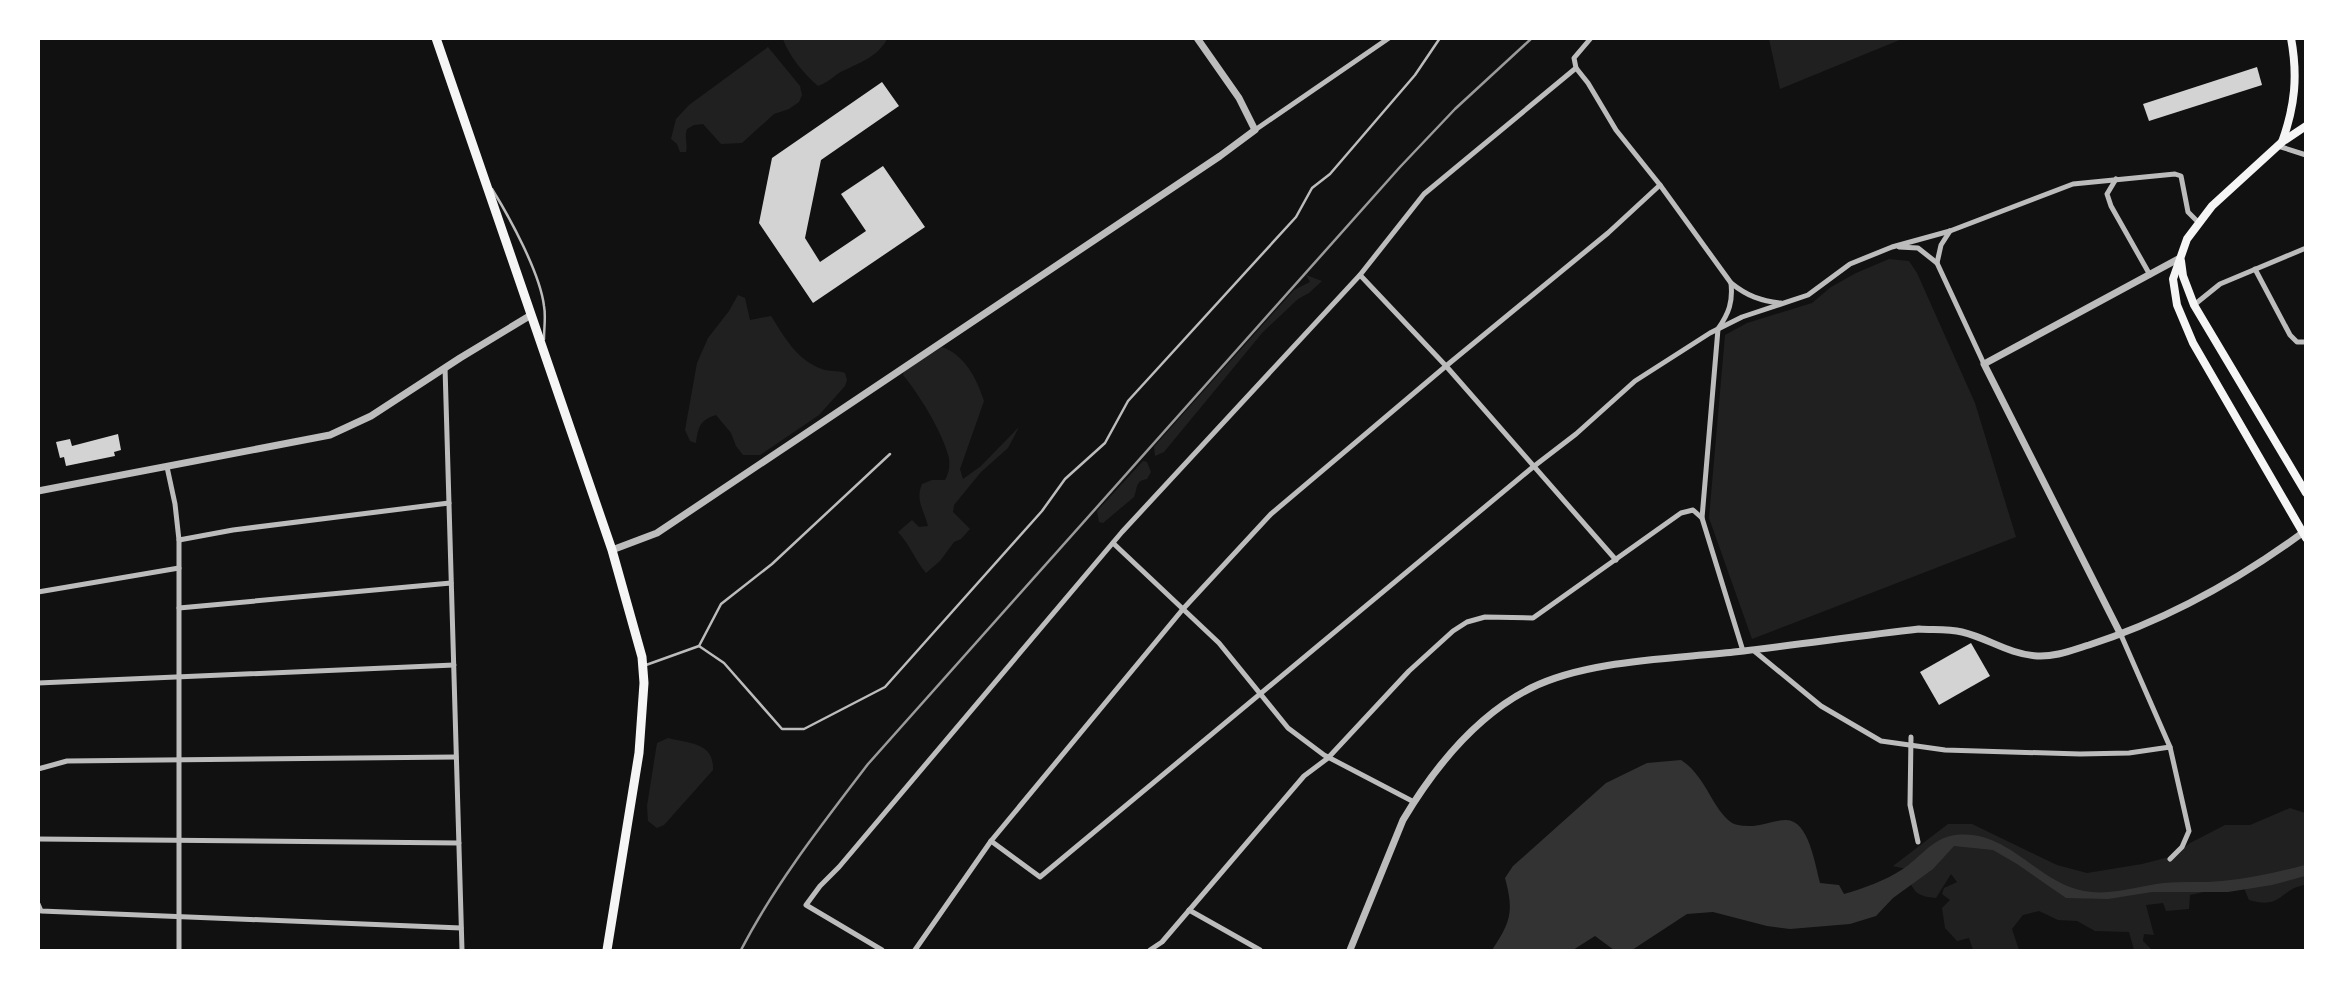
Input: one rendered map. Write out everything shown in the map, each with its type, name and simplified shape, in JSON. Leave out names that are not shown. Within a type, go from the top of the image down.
[{"type":"highway","points":[[436,38],[612,550],[636,629],[644,683],[637,766],[607,950]]},
{"type":"main road","points":[[2280,144],[2293,113],[2295,79],[2291,38]]},
{"type":"main road","points":[[2304,534],[2193,343],[2178,305],[2173,279],[2187,239],[2198,222],[2280,144],[2305,125]]},
{"type":"main road","points":[[2180,258],[2183,276],[2194,305],[2305,493]]},
{"type":"street","points":[[1197,38],[1239,98],[1255,130]]},
{"type":"street","points":[[612,550],[657,533],[1220,156],[1389,38]]},
{"type":"street","points":[[1591,38],[1574,58],[1576,68],[1616,130],[1660,185],[1731,283],[1744,293],[1762,301],[1784,304]]},
{"type":"street","points":[[883,950],[806,905],[1113,543],[1196,449],[1360,275],[1424,194],[1576,68]]},
{"type":"street","points":[[2280,144],[2305,155]]},
{"type":"street","points":[[991,841],[1040,877],[1576,434],[1635,381],[1718,329],[1742,317],[1808,295],[1850,264],[1892,247],[1950,231],[2073,184],[2175,174],[2180,176],[2188,212],[2198,222]]},
{"type":"street","points":[[2107,194],[2116,179]]},
{"type":"street","points":[[2093,182],[2107,194],[2150,275]]},
{"type":"street","points":[[915,950],[991,841],[1183,609],[1271,514],[1608,233],[1660,185]]},
{"type":"street","points":[[1937,263],[1941,245],[1950,231]]},
{"type":"street","points":[[1892,247],[1918,248],[1937,263],[1984,364],[2121,635],[2170,747],[2189,831],[2182,847],[2170,859]]},
{"type":"street","points":[[2194,305],[2220,284],[2305,248]]},
{"type":"street","points":[[1984,364],[2180,258]]},
{"type":"street","points":[[2255,270],[2290,335],[2297,342],[2305,342]]},
{"type":"street","points":[[1360,275],[1446,366],[1616,560]]},
{"type":"street","points":[[1731,283],[1733,300],[1718,329],[1702,518],[1743,651]]},
{"type":"street","points":[[38,491],[330,435],[371,416],[531,315]]},
{"type":"street","points":[[446,367],[461,950]]},
{"type":"street","points":[[167,467],[176,504],[179,540],[179,950]]},
{"type":"street","points":[[179,540],[233,530],[449,503]]},
{"type":"street","points":[[1150,950],[1162,942],[1304,776],[1328,758],[1409,671],[1453,631],[1467,622],[1485,617],[1533,618],[1681,513],[1693,510],[1702,518]]},
{"type":"street","points":[[1350,950],[1403,820],[1414,802],[1460,744],[1489,714],[1530,688],[1565,674],[1627,663],[1919,629],[1962,632],[2019,653],[2055,656],[2121,635],[2230,581],[2304,534]]},
{"type":"street","points":[[1113,543],[1219,643],[1288,729],[1328,758],[1414,802]]},
{"type":"street","points":[[38,592],[179,568]]},
{"type":"street","points":[[179,608],[452,583]]},
{"type":"street","points":[[1753,650],[1821,706],[1881,741],[1945,750],[2080,754],[2129,753],[2170,747]]},
{"type":"street","points":[[38,683],[454,665]]},
{"type":"street","points":[[1911,737],[1910,805],[1918,842]]},
{"type":"street","points":[[38,769],[67,761],[456,757]]},
{"type":"street","points":[[38,839],[459,842]]},
{"type":"street","points":[[40,908],[461,928]]},
{"type":"street","points":[[1189,910],[1260,950]]},
{"type":"lane","points":[[699,646],[724,663],[782,729],[804,729],[885,687],[1042,512],[1065,478],[1105,443],[1128,401],[1296,217],[1312,188],[1331,174],[1415,75],[1440,38]]},
{"type":"lane","points":[[484,177],[508,215],[534,273],[544,304],[544,353]]},
{"type":"lane","points":[[643,667],[699,646],[721,604],[772,564],[890,454]]},
{"type":"shaded area","points":[[783,38],[887,39],[870,57],[818,86],[789,52]]},
{"type":"shaded area","points":[[1769,38],[1902,39],[1780,89]]},
{"type":"shaded area","points":[[768,47],[800,86],[802,95],[799,102],[774,114],[742,143],[721,144],[703,124],[694,125],[687,129],[686,152],[680,152],[671,139],[676,119],[689,105]]},
{"type":"shaded area","points":[[1889,259],[1909,261],[1917,273],[1975,403],[2016,537],[1752,639],[1709,518],[1725,335],[1747,323],[1812,303],[1831,287]]},
{"type":"shaded area","points":[[1306,275],[1322,281],[1263,332],[1164,452],[1155,456],[1154,447],[1159,441],[1294,290],[1310,282]]},
{"type":"shaded area","points":[[738,295],[745,298],[750,320],[771,316],[792,347],[805,360],[822,369],[845,373],[847,380],[845,386],[819,415],[760,455],[743,455],[731,433],[716,415],[706,419],[701,425],[696,443],[690,441],[685,430],[697,363],[708,338]]},
{"type":"shaded area","points":[[942,347],[964,362],[978,384],[984,401],[960,469],[963,479],[981,466],[1019,427],[1008,448],[981,472],[954,505],[953,512],[970,529],[954,542],[940,561],[926,573],[898,532],[912,520],[919,527],[928,526],[920,500],[920,490],[922,484],[932,480],[945,480],[949,458],[930,414],[903,375],[904,370]]},
{"type":"shaded area","points":[[1143,461],[1147,462],[1151,472],[1147,479],[1139,483],[1134,497],[1103,523],[1099,522],[1097,511]]},
{"type":"shaded area","points":[[668,738],[705,749],[712,761],[713,770],[664,825],[657,828],[648,821],[647,806],[657,743]]},
{"type":"shaded area","points":[[1681,760],[1697,775],[1719,810],[1732,823],[1753,826],[1782,820],[1794,822],[1806,835],[1820,883],[1839,885],[1844,894],[1896,873],[1943,838],[1970,835],[2004,846],[2066,886],[2084,891],[2104,892],[2164,883],[2233,880],[2305,865],[2305,876],[2228,892],[2152,892],[2108,899],[2066,898],[1993,850],[1954,846],[1933,869],[1893,898],[1876,916],[1850,924],[1790,929],[1713,912],[1687,914],[1632,950],[1614,950],[1595,936],[1573,950],[1492,950],[1509,916],[1505,878],[1513,866],[1606,783],[1647,763]]},
{"type":"shaded area","points":[[2290,808],[2305,813],[2305,885],[2268,902],[2249,900],[2244,888],[2218,889],[2190,895],[2189,909],[2166,911],[2163,903],[2146,905],[2154,935],[2144,934],[2143,941],[2152,950],[2134,950],[2129,932],[2095,931],[2077,921],[2058,920],[2039,911],[2023,915],[2012,929],[2019,950],[1973,950],[1969,938],[1957,941],[1945,928],[1942,908],[1950,900],[1942,894],[1944,888],[1957,882],[1951,874],[1936,898],[1928,897],[1915,891],[1906,869],[1893,866],[1948,824],[1972,824],[2057,865],[2087,873],[2173,856],[2190,843],[2225,825],[2250,825]]},
{"type":"building","points":[[2257,67],[2262,85],[2149,121],[2143,104]]},
{"type":"building","points":[[882,82],[899,106],[821,160],[805,238],[820,262],[866,231],[841,194],[883,166],[925,227],[813,303],[759,223],[772,158]]},
{"type":"building","points":[[118,434],[121,450],[114,452],[115,456],[66,466],[64,457],[60,458],[56,442],[70,439],[72,446]]},
{"type":"building","points":[[1971,643],[1990,676],[1939,705],[1920,672]]},
{"type":"railway","points":[[741,950],[784,878],[868,764],[1400,167],[1455,109],[1532,38]]},
{"type":"railway","points":[[2305,38],[2306,43]]}]
